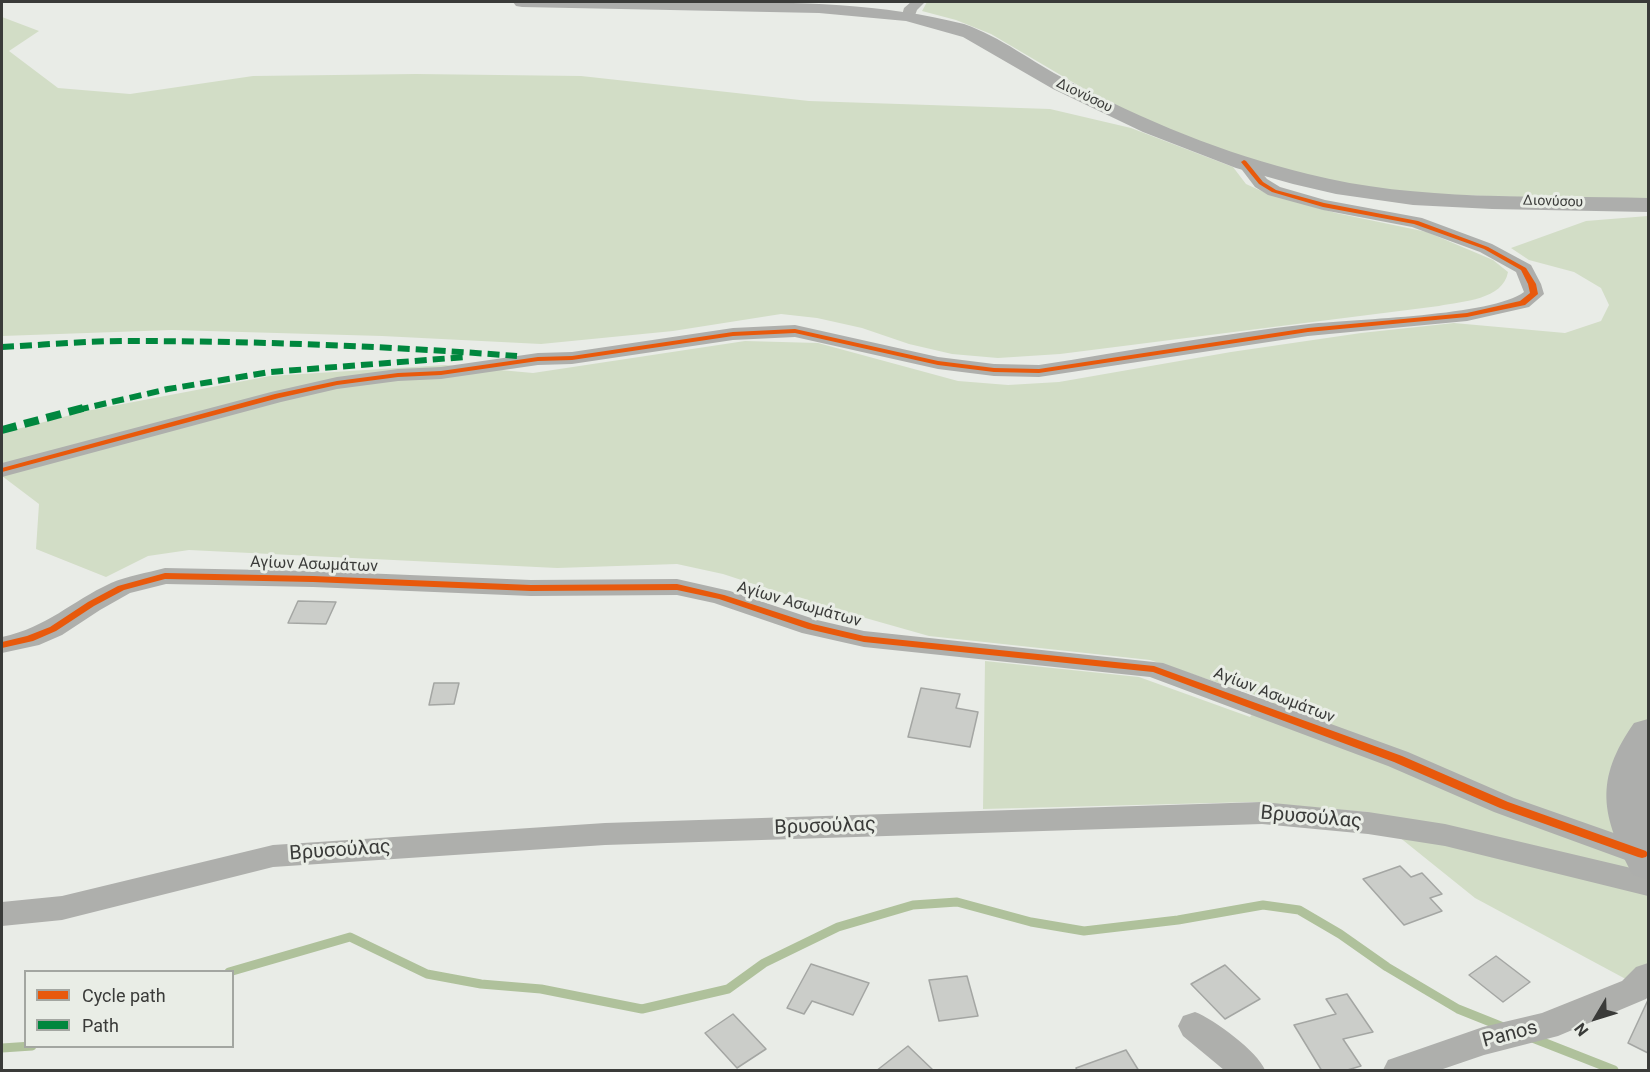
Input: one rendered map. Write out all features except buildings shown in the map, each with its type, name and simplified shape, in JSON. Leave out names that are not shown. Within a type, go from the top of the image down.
[{"type":"main road","name":"Διονύσου","points":[[522,2],[913,8],[961,29],[1080,96],[1175,137],[1244,162],[1317,183],[1395,196],[1648,205]]},
{"type":"main road","points":[[1646,867],[1633,837],[1626,809],[1626,789],[1635,752],[1648,732]]},
{"type":"street","points":[[2,470],[89,445],[328,385],[398,375],[441,373],[538,359],[572,358],[733,334],[795,331],[938,363],[994,370],[1039,371],[1308,330],[1467,315],[1522,303],[1534,294],[1532,284],[1524,269],[1486,248],[1416,222],[1323,205],[1275,191],[1261,183],[1244,162]]},
{"type":"street","name":"Αγίων Ασωμάτων","points":[[2,645],[30,639],[53,629],[121,588],[165,576],[313,579],[531,588],[677,586],[721,597],[811,627],[864,639],[1154,669],[1388,755],[1646,867]]},
{"type":"street","name":"Βρυσούλας","points":[[2,914],[62,908],[273,856],[605,834],[1262,813],[1368,823],[1646,867]]},
{"type":"street","name":"Panos","points":[[1400,1071],[1483,1041],[1546,1026],[1634,990],[1648,976]]},
{"type":"street","points":[[1195,1026],[1248,1071]]},
{"type":"green space","points":[[927,2],[1648,2],[1648,201],[1424,194],[1369,188],[1250,160],[1170,130],[1103,100],[991,34],[956,20],[922,11]]},
{"type":"green space","points":[[2,17],[39,31],[9,51],[58,88],[130,94],[253,76],[416,74],[581,76],[809,101],[1050,109],[1131,128],[1233,167],[1246,184],[1268,194],[1336,213],[1427,232],[1493,260],[1508,272],[1505,281],[1490,294],[1481,298],[1439,306],[1060,354],[998,358],[952,354],[909,344],[862,328],[817,318],[781,314],[673,331],[541,344],[382,336],[172,330],[2,336]]},
{"type":"green space","points":[[1648,216],[1648,991],[1475,898],[1368,812],[1252,802],[983,809],[985,661],[1139,677],[1250,717],[1264,698],[1150,660],[929,636],[809,602],[723,574],[677,564],[557,568],[189,550],[148,556],[106,577],[36,549],[39,504],[2,476],[2,433],[86,411],[270,376],[445,365],[533,373],[745,341],[818,343],[958,381],[1008,385],[1059,382],[1231,352],[1361,333],[1454,323],[1565,333],[1601,321],[1609,305],[1601,288],[1574,272],[1529,260],[1511,248],[1586,221]]},
{"type":"waterway","points":[[234,971],[350,937],[427,974],[481,984],[541,989],[642,1009],[728,989],[764,963],[838,927],[913,905],[957,902],[1031,922],[1084,931],[1178,920],[1263,905],[1299,910],[1340,934],[1387,967],[1458,1009],[1503,1027]]},
{"type":"waterway","points":[[1530,1037],[1614,1070]]},
{"type":"waterway","points":[[2,1048],[24,1047]]},
{"type":"marked path","points":[[2,347],[123,341],[239,343],[414,348],[517,356]]},
{"type":"marked path","points":[[2,430],[134,396],[202,382],[270,372],[466,357]]},
{"type":"cycle path","points":[[2,470],[278,396],[337,383],[398,375],[441,373],[538,359],[572,358],[733,334],[795,331],[938,363],[994,370],[1039,371],[1308,330],[1467,315],[1522,303],[1534,294],[1532,284],[1524,269],[1486,248],[1416,222],[1323,205],[1274,191],[1261,183],[1244,162]]},
{"type":"cycle path","points":[[2,645],[30,639],[53,629],[121,588],[165,576],[313,579],[531,588],[677,587],[721,597],[811,627],[864,639],[1154,669],[1398,759],[1504,805],[1642,854]]}]
